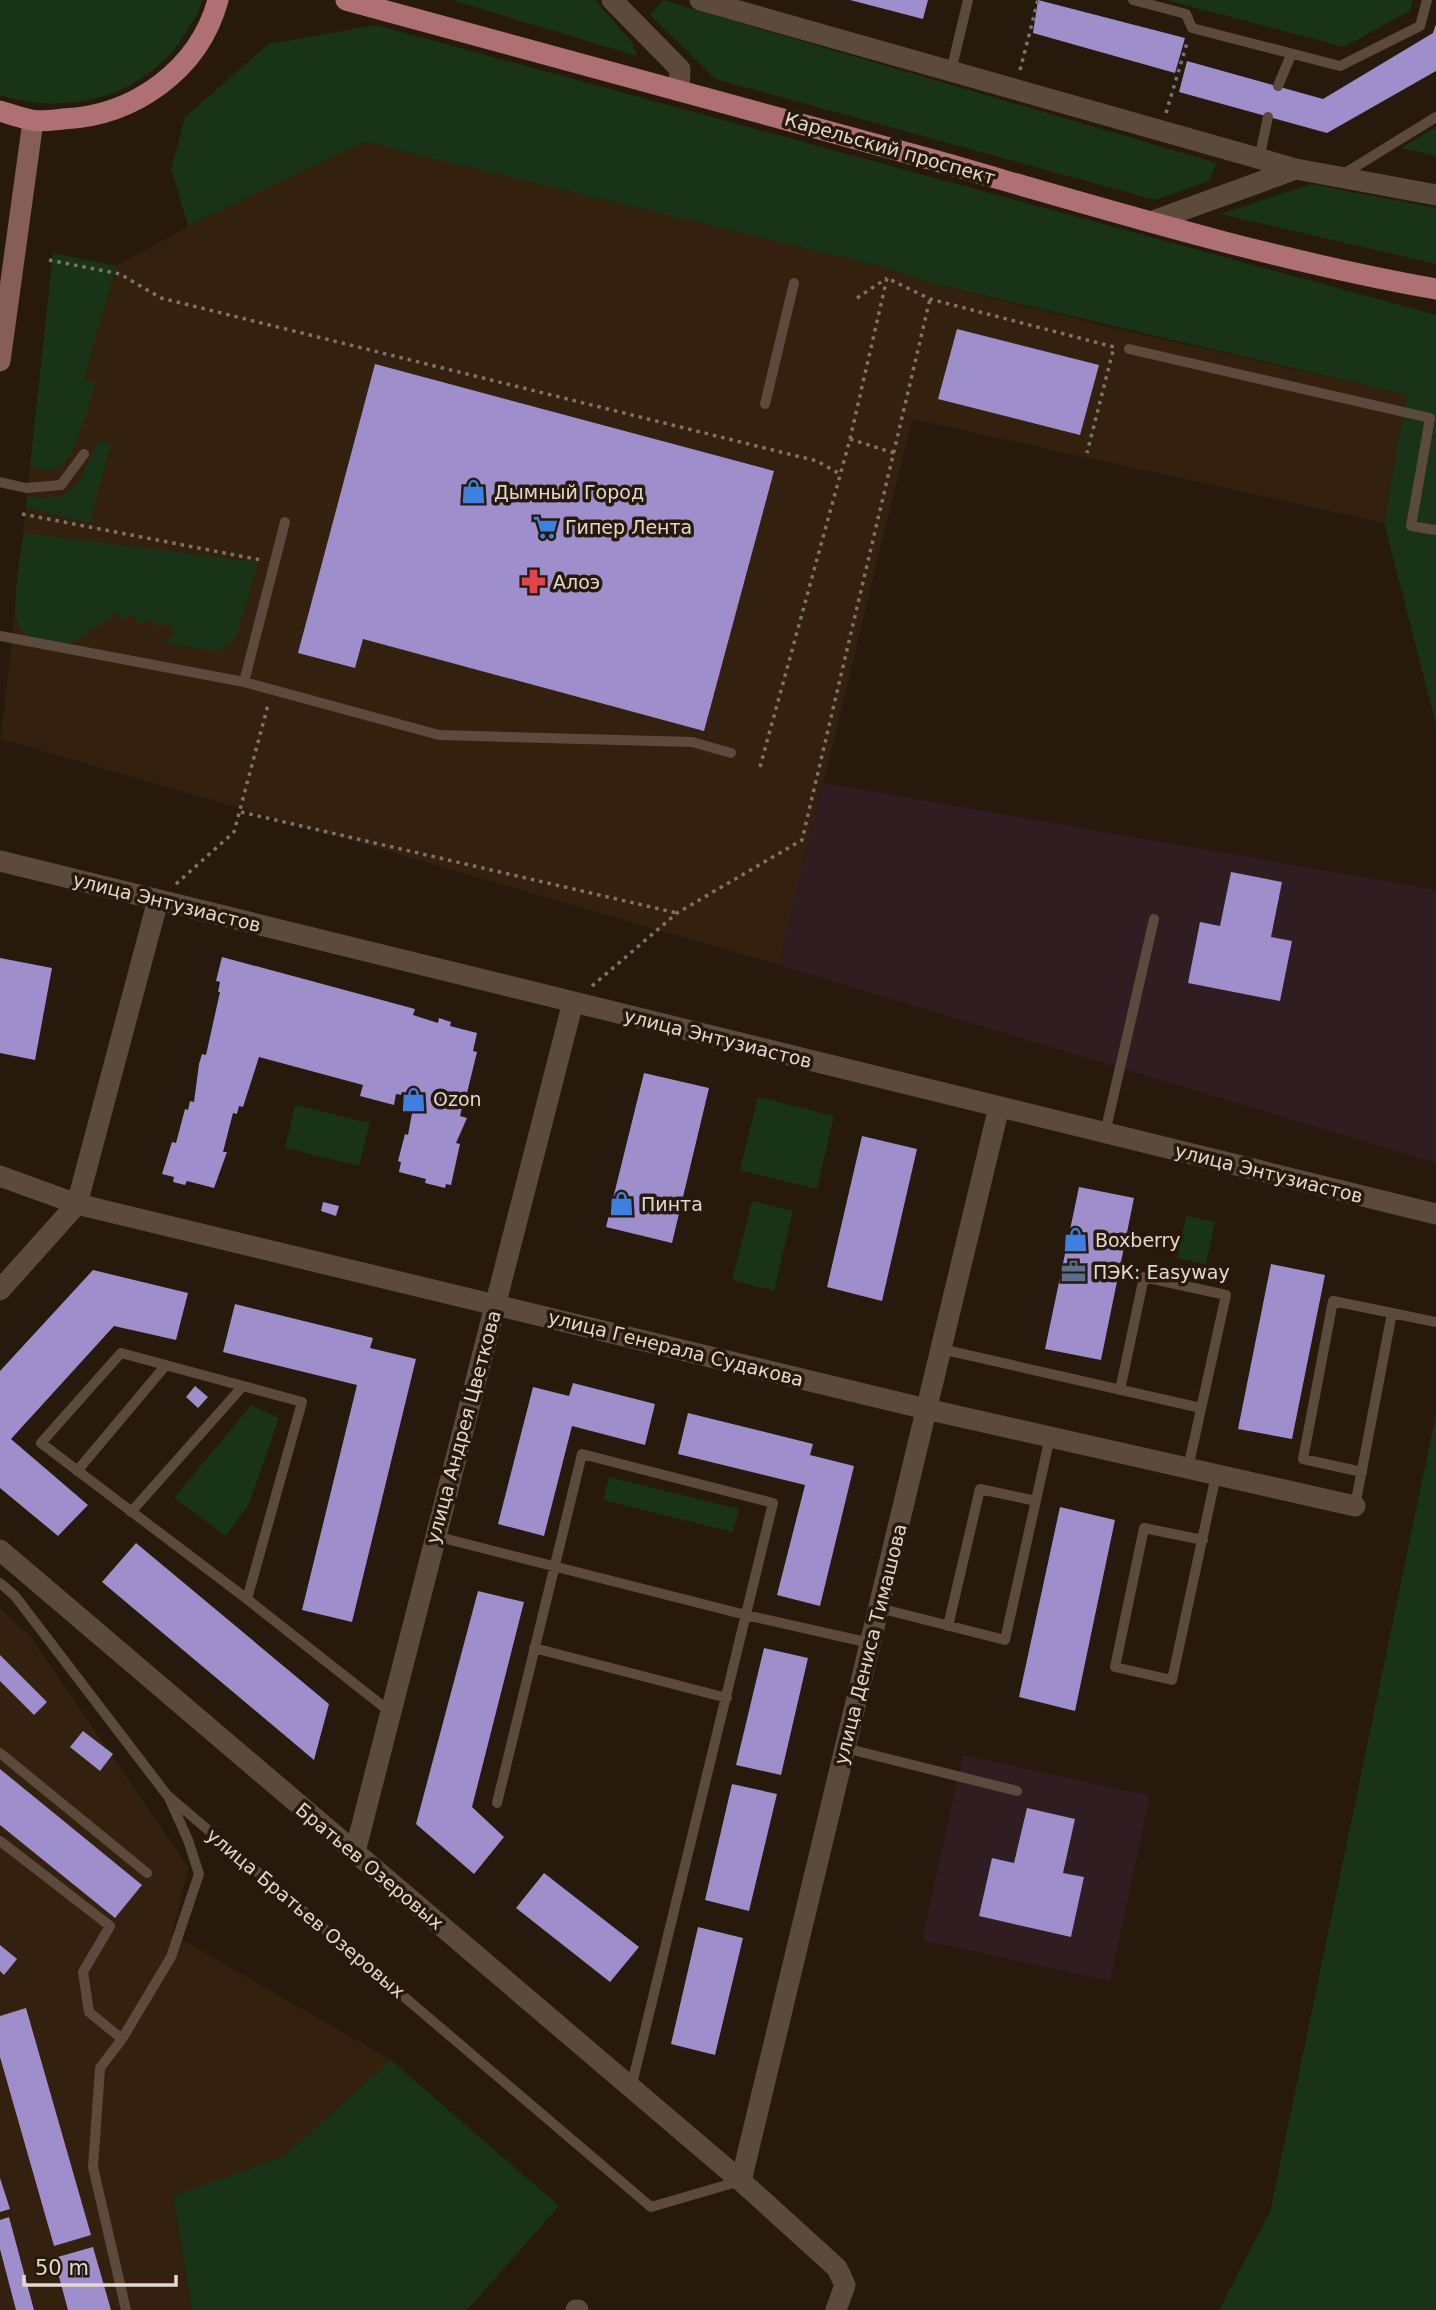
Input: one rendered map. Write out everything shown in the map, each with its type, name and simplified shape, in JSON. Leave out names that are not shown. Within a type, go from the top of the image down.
[{"type":"main road","points":[[0,111],[33,121],[94,118],[127,107],[183,67],[212,24],[218,0]]},
{"type":"main road","name":"Карельский проспект","points":[[346,0],[680,89],[1150,222],[1383,280],[1436,289]]},
{"type":"street","points":[[612,0],[680,69],[680,89]]},
{"type":"street","points":[[700,0],[1296,169],[1342,175],[1436,195]]},
{"type":"street","points":[[0,360],[33,121]]},
{"type":"street","points":[[1150,222],[1296,169]]},
{"type":"street","name":"улица Энтузиастов","points":[[0,861],[1436,1214]]},
{"type":"street","points":[[0,1290],[77,1204],[158,900]]},
{"type":"street","name":"улица Андрея Цветкова","points":[[355,1852],[388,1711],[573,1002]]},
{"type":"street","name":"улица Дениса Тимашова","points":[[741,2181],[999,1107]]},
{"type":"street","name":"улица Генерала Судакова","points":[[0,1176],[77,1204],[926,1409],[1355,1506]]},
{"type":"street","name":"Братьев Озеровых","points":[[0,1550],[741,2181]]},
{"type":"street","points":[[741,2181],[837,2268],[845,2285],[836,2310]]},
{"type":"lane","points":[[951,71],[968,0]]},
{"type":"lane","points":[[1133,0],[1186,14],[1192,28],[1291,55],[1340,65],[1420,26],[1427,0]]},
{"type":"lane","points":[[1278,86],[1291,55]]},
{"type":"lane","points":[[1259,159],[1268,117]]},
{"type":"lane","points":[[1342,175],[1436,117]]},
{"type":"lane","points":[[765,404],[794,283]]},
{"type":"lane","points":[[1129,349],[1430,418],[1411,526],[1436,530]]},
{"type":"lane","points":[[0,482],[26,488],[61,485],[84,454]]},
{"type":"lane","points":[[244,682],[285,522]]},
{"type":"lane","points":[[0,636],[244,682],[439,735],[692,742],[731,753]]},
{"type":"lane","points":[[1105,1133],[1154,919]]},
{"type":"lane","points":[[1120,1390],[1144,1277],[1226,1295],[1188,1468]]},
{"type":"lane","points":[[1362,1472],[1303,1459],[1333,1301],[1436,1322]]},
{"type":"lane","points":[[1355,1506],[1392,1313]]},
{"type":"lane","points":[[941,1349],[1201,1408]]},
{"type":"lane","points":[[247,1599],[302,1402],[121,1353],[41,1443],[247,1599],[388,1711]]},
{"type":"lane","points":[[77,1471],[166,1365]]},
{"type":"lane","points":[[131,1512],[243,1386]]},
{"type":"lane","points":[[878,1608],[1005,1640],[1050,1437]]},
{"type":"lane","points":[[497,1803],[582,1454],[773,1503],[631,2088]]},
{"type":"lane","points":[[1203,1540],[1144,1528],[1115,1667],[1172,1680],[1203,1540],[1216,1475]]},
{"type":"lane","points":[[948,1626],[980,1489],[1036,1501]]},
{"type":"lane","points":[[434,1536],[746,1615],[870,1643]]},
{"type":"lane","name":"улица Братьев Озеровых","points":[[0,1583],[15,1596],[167,1795],[652,2207],[741,2181]]},
{"type":"lane","points":[[534,1648],[727,1698]]},
{"type":"lane","points":[[845,1748],[1017,1791]]},
{"type":"lane","points":[[0,1753],[147,1873]]},
{"type":"lane","points":[[126,2310],[93,2167],[100,2068],[122,2039],[171,1957],[199,1874],[188,1840],[167,1795]]},
{"type":"lane","points":[[0,1841],[110,1926],[83,1972],[89,2012],[122,2039]]},
{"type":"path","points":[[1015,89],[1038,0]]},
{"type":"path","points":[[1160,130],[1192,28]]},
{"type":"path","points":[[50,260],[120,274],[161,298],[817,461],[840,474]]},
{"type":"path","points":[[760,767],[850,439],[887,278]]},
{"type":"path","points":[[857,298],[887,278]]},
{"type":"path","points":[[887,278],[930,299],[1114,347],[1087,453]]},
{"type":"path","points":[[573,1002],[677,913],[802,840],[930,299]]},
{"type":"path","points":[[850,439],[894,453]]},
{"type":"path","points":[[22,514],[273,563]]},
{"type":"path","points":[[158,900],[234,832],[272,689]]},
{"type":"path","points":[[241,812],[677,913]]},
{"type":"shaded area","points":[[364,142],[890,269],[923,281],[1122,330],[1408,395],[1384,523],[912,419],[779,965],[1,739],[53,253],[116,266],[189,226]]},
{"type":"shaded area","points":[[823,783],[1436,890],[1436,1163],[779,965]]},
{"type":"shaded area","points":[[0,1608],[30,1636],[189,1868],[172,1934],[391,2060],[284,2156],[173,2196],[192,2310],[0,2310]]},
{"type":"shaded area","points":[[963,1755],[1150,1796],[1110,1981],[922,1940]]},
{"type":"green space","points":[[0,0],[202,0],[195,19],[172,52],[153,70],[130,85],[106,95],[80,102],[53,104],[0,95]]},
{"type":"green space","points":[[451,0],[595,0],[632,42],[637,56]]},
{"type":"green space","points":[[663,0],[1217,163],[1209,181],[1155,200],[715,79],[650,15]]},
{"type":"green space","points":[[1166,0],[1412,0],[1411,10],[1344,47]]},
{"type":"green space","points":[[376,25],[1436,315],[1436,724],[1384,523],[1407,395],[923,281],[890,269],[364,142],[188,226],[171,169],[185,117],[268,44]]},
{"type":"green space","points":[[1436,127],[1436,156],[1401,148]]},
{"type":"green space","points":[[1311,184],[1436,208],[1436,264],[1220,214]]},
{"type":"green space","points":[[53,253],[116,266],[84,379],[95,383],[86,416],[76,442],[64,462],[57,468],[47,470],[30,466]]},
{"type":"green space","points":[[98,440],[110,445],[90,523],[26,507],[27,496],[57,496],[75,486]]},
{"type":"green space","points":[[24,533],[258,562],[236,638],[219,651],[163,643],[175,634],[167,622],[158,628],[151,618],[140,625],[132,614],[123,620],[117,613],[67,646],[29,636],[19,627],[16,616],[18,571]]},
{"type":"green space","points":[[758,1097],[834,1116],[817,1189],[740,1170]]},
{"type":"green space","points":[[295,1105],[370,1123],[359,1166],[285,1148]]},
{"type":"green space","points":[[752,1201],[793,1211],[774,1291],[732,1280]]},
{"type":"green space","points":[[1186,1216],[1215,1222],[1206,1264],[1177,1258]]},
{"type":"green space","points":[[251,1405],[279,1418],[249,1504],[226,1536],[174,1498]]},
{"type":"green space","points":[[1436,1414],[1436,2310],[1219,2310],[1270,2212]]},
{"type":"green space","points":[[609,1477],[739,1509],[733,1532],[603,1500]]},
{"type":"green space","points":[[391,2060],[559,2206],[467,2310],[192,2310],[173,2196],[284,2156]]},
{"type":"building","points":[[850,0],[928,0],[923,19]]},
{"type":"building","points":[[1038,0],[1185,38],[1175,73],[1033,33]]},
{"type":"building","points":[[1436,24],[1436,71],[1327,133],[1179,92],[1187,61],[1323,99],[1433,33]]},
{"type":"building","points":[[957,329],[1099,365],[1080,435],[938,399]]},
{"type":"building","name":"Гипер Лента","points":[[375,364],[774,471],[704,731],[363,639],[355,668],[298,653]]},
{"type":"building","points":[[1231,872],[1282,882],[1271,937],[1292,941],[1280,1001],[1188,983],[1200,922],[1220,926]]},
{"type":"building","points":[[222,957],[415,1009],[413,1015],[438,1023],[439,1018],[451,1022],[450,1026],[477,1033],[473,1051],[477,1052],[467,1093],[462,1092],[461,1098],[464,1099],[460,1116],[467,1118],[456,1143],[460,1144],[451,1185],[446,1184],[445,1188],[425,1183],[426,1179],[399,1172],[401,1162],[398,1161],[405,1134],[408,1135],[415,1097],[396,1094],[394,1105],[360,1096],[363,1085],[259,1057],[243,1107],[239,1106],[237,1114],[233,1113],[223,1152],[227,1152],[214,1188],[187,1181],[185,1185],[173,1182],[174,1177],[162,1174],[172,1142],[176,1143],[185,1109],[188,1110],[190,1101],[194,1102],[199,1064],[202,1054],[206,1055],[220,992],[220,982],[216,981]]},
{"type":"building","points":[[0,958],[52,968],[35,1060],[0,1053]]},
{"type":"building","points":[[644,1073],[709,1088],[672,1243],[606,1227]]},
{"type":"building","points":[[862,1136],[917,1149],[882,1301],[827,1287]]},
{"type":"building","points":[[1079,1187],[1134,1198],[1101,1360],[1045,1349]]},
{"type":"building","points":[[323,1202],[339,1206],[336,1216],[321,1211]]},
{"type":"building","points":[[1271,1264],[1325,1275],[1292,1439],[1238,1429]]},
{"type":"building","points":[[93,1270],[188,1293],[176,1340],[114,1326],[11,1439],[88,1505],[58,1536],[0,1488],[0,1371]]},
{"type":"building","points":[[235,1304],[373,1338],[370,1348],[416,1359],[352,1622],[302,1610],[357,1385],[223,1352]]},
{"type":"building","points":[[573,1383],[655,1404],[645,1445],[572,1426],[544,1536],[498,1524],[533,1387],[569,1396]]},
{"type":"building","points":[[195,1386],[208,1397],[198,1408],[186,1397]]},
{"type":"building","points":[[688,1413],[813,1444],[810,1455],[854,1466],[820,1606],[777,1595],[805,1485],[678,1454]]},
{"type":"building","points":[[1060,1507],[1115,1520],[1075,1711],[1019,1697]]},
{"type":"building","points":[[136,1543],[329,1704],[314,1760],[102,1582]]},
{"type":"building","points":[[478,1591],[524,1602],[472,1807],[504,1837],[474,1874],[416,1824]]},
{"type":"building","points":[[764,1648],[808,1658],[781,1775],[736,1765]]},
{"type":"building","points":[[0,1655],[47,1702],[34,1715],[0,1681]]},
{"type":"building","points":[[83,1731],[113,1754],[100,1771],[70,1747]]},
{"type":"building","points":[[0,1769],[142,1885],[115,1918],[0,1825]]},
{"type":"building","points":[[732,1784],[777,1794],[749,1911],[705,1900]]},
{"type":"building","points":[[1027,1808],[1075,1819],[1063,1873],[1084,1877],[1071,1937],[979,1916],[992,1858],[1014,1863]]},
{"type":"building","points":[[544,1873],[639,1947],[610,1982],[516,1908]]},
{"type":"building","points":[[698,1927],[743,1938],[715,2055],[671,2044]]},
{"type":"building","points":[[0,1945],[17,1959],[4,1975],[0,1971]]},
{"type":"building","points":[[26,2008],[91,2235],[54,2246],[0,2057],[0,2016]]},
{"type":"building","points":[[0,2178],[10,2209],[0,2212]]},
{"type":"building","points":[[9,2217],[34,2310],[16,2310],[0,2249],[0,2220]]},
{"type":"building","points":[[93,2247],[111,2310],[68,2310],[54,2258]]},
{"type":"place","name":"Дымный Город","points":[[474,492]]},
{"type":"place","name":"Гипер Лента","points":[[545,527]]},
{"type":"place","name":"Алоэ","points":[[533,582]]},
{"type":"place","name":"Ozon","points":[[413,1099]]},
{"type":"place","name":"Пинта","points":[[621,1204]]},
{"type":"place","name":"Boxberry","points":[[1075,1240]]},
{"type":"place","name":"ПЭК: Easyway","points":[[1073,1272]]}]
